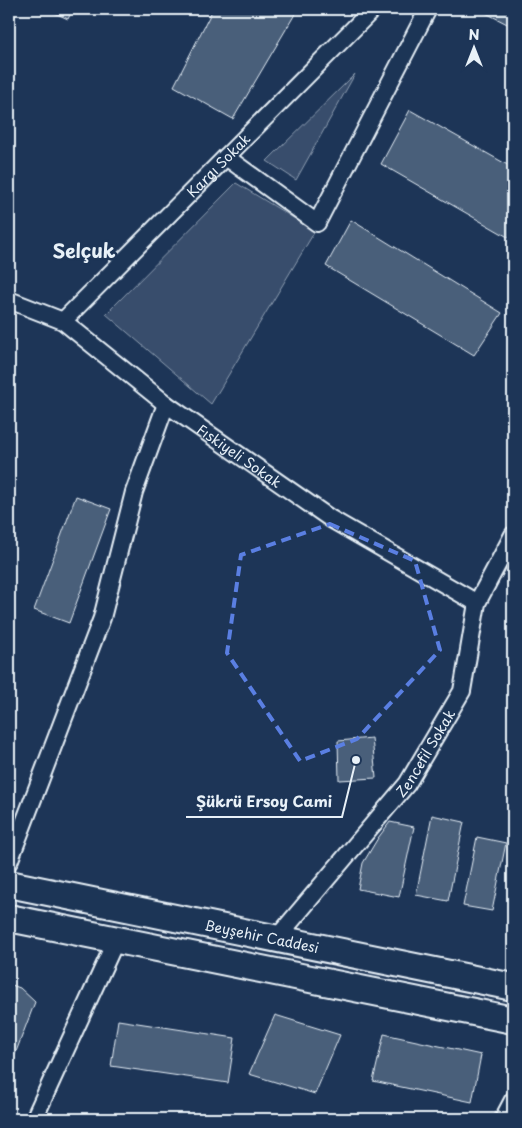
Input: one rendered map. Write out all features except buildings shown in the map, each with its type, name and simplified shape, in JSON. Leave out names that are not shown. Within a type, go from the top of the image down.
[{"type":"main road","name":"Beyşehir Caddesi","points":[[9,884],[513,987]]},
{"type":"main road","points":[[9,918],[513,1020]]},
{"type":"street","name":"Kargı Sokak","points":[[63,321],[373,9]]},
{"type":"street","points":[[226,157],[317,223],[428,9]]},
{"type":"street","name":"Fıskiyeli Sokak","points":[[9,300],[63,321],[166,404],[331,519],[477,603]]},
{"type":"street","points":[[9,862],[102,618],[134,492],[166,404]]},
{"type":"street","name":"Zencefil Sokak","points":[[276,939],[408,784],[462,691],[477,603],[513,534]]},
{"type":"street","points":[[34,1119],[116,940]]},
{"type":"street","points":[[503,1119],[513,1100]]},
{"type":"highlighted area","points":[[330,524],[415,561],[440,650],[357,739],[300,761],[227,653],[241,555]]},
{"type":"shaded area","points":[[355,74],[296,180],[267,161]]},
{"type":"shaded area","points":[[236,183],[315,231],[211,404],[106,314]]},
{"type":"place","name":"Şükrü Ersoy Cami","points":[[356,760]]},
{"type":"district","name":"Selçuk","points":[[84,250]]}]
